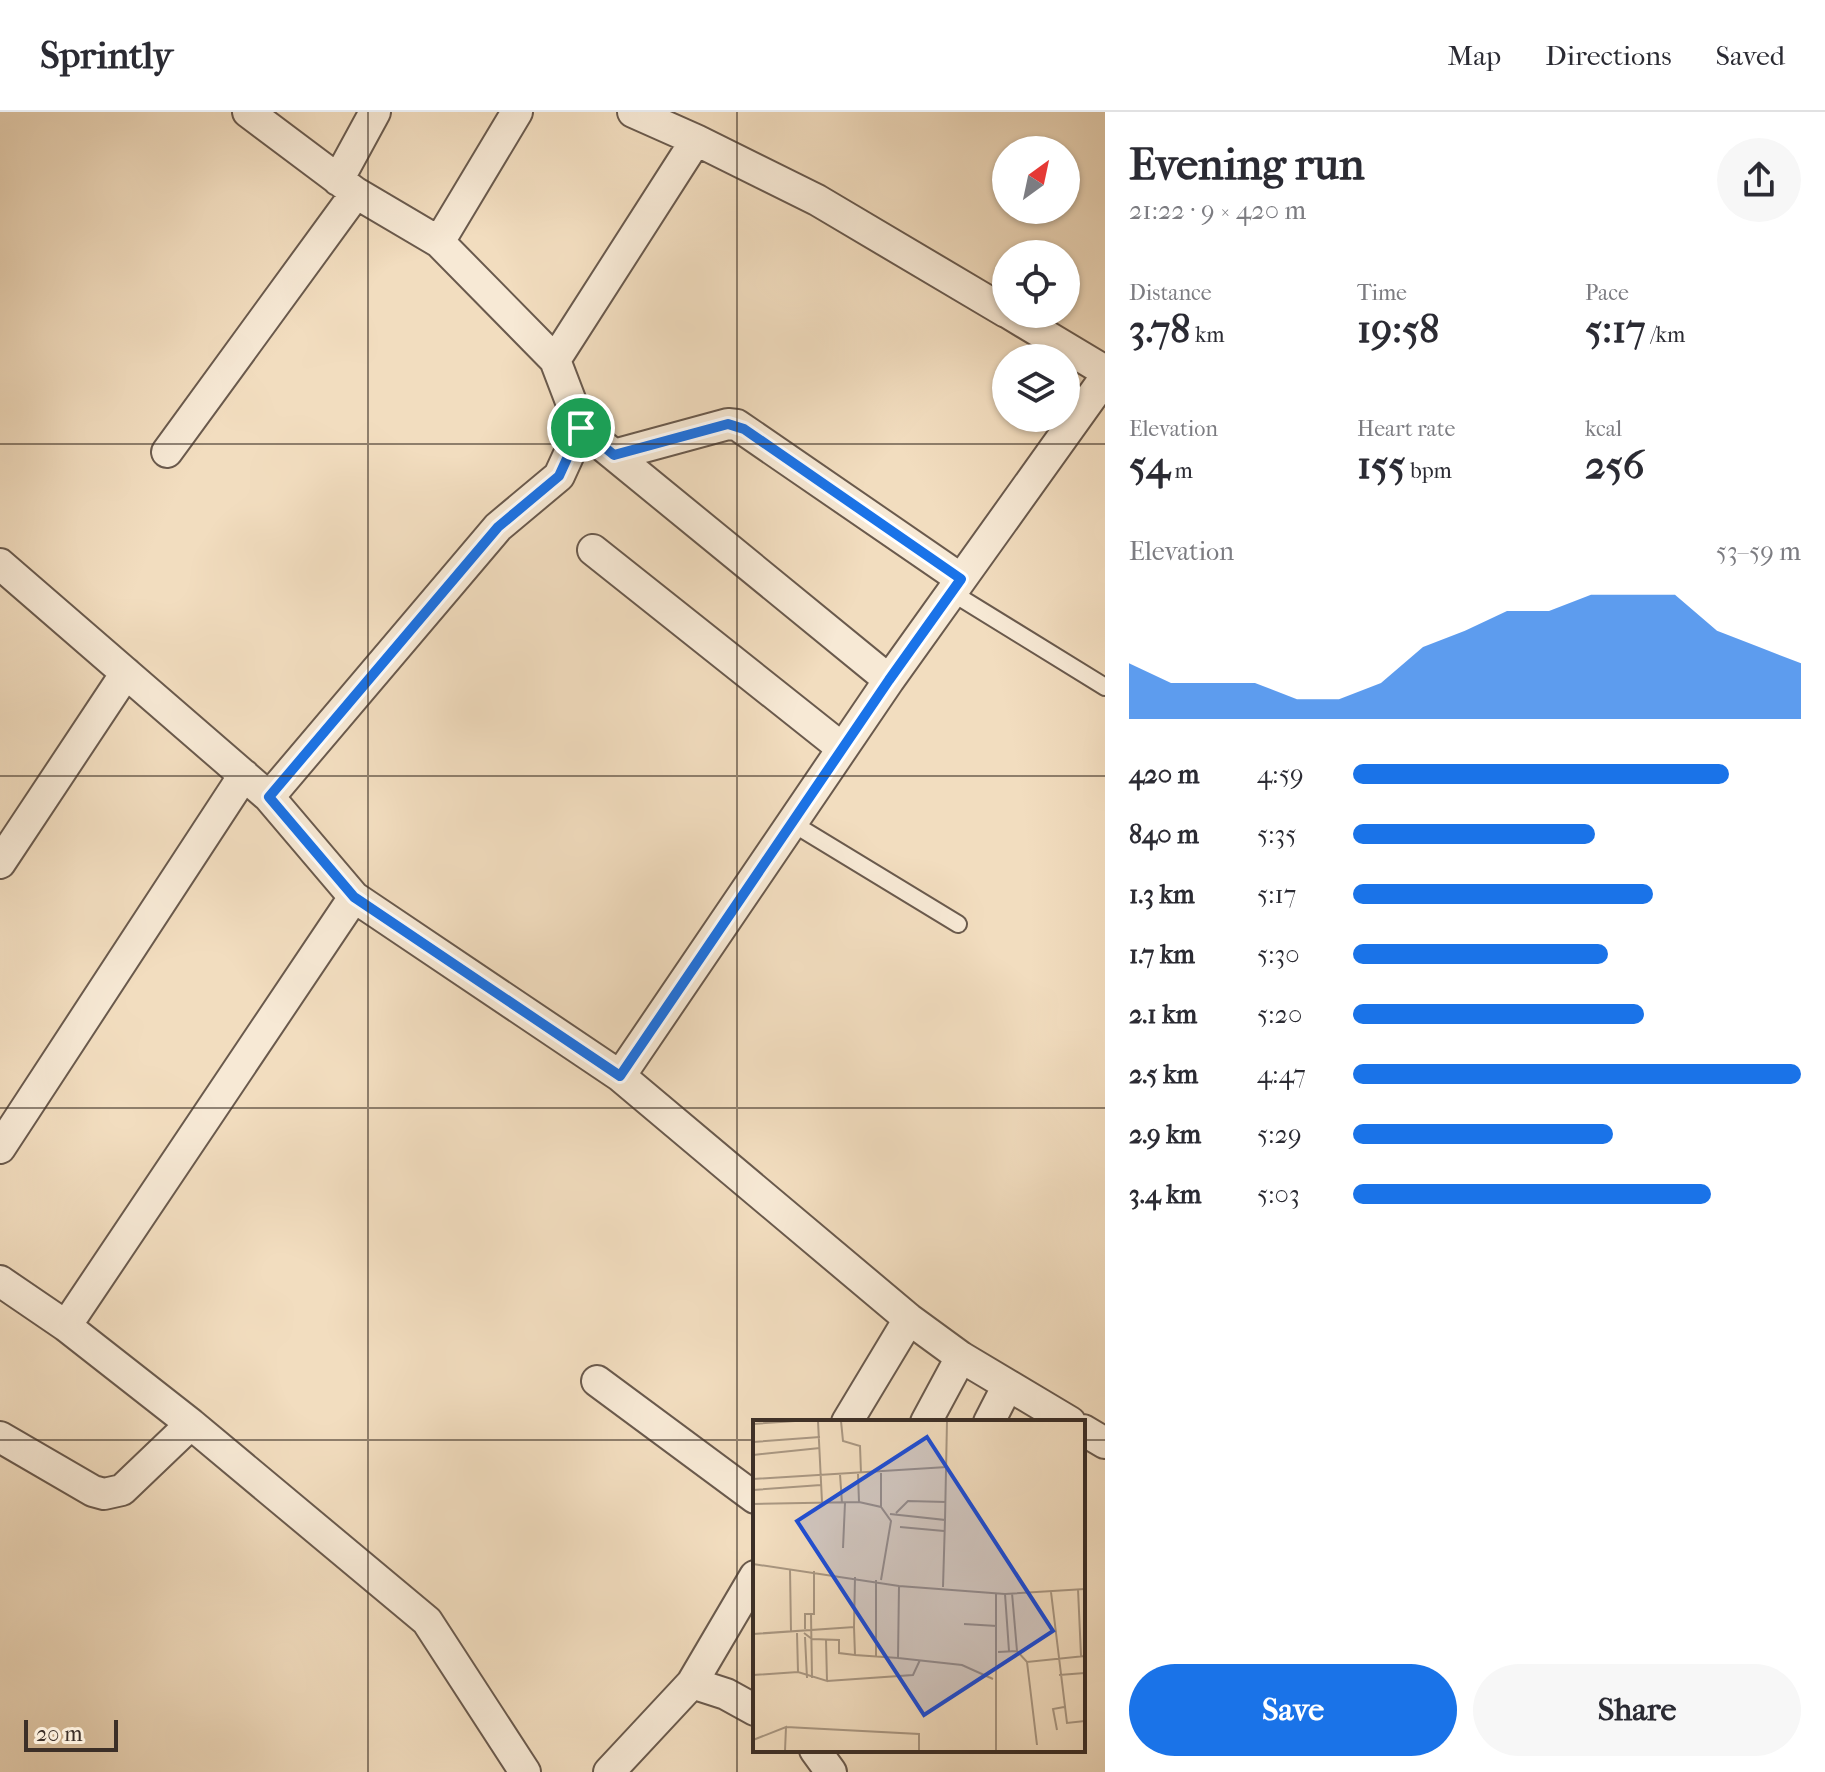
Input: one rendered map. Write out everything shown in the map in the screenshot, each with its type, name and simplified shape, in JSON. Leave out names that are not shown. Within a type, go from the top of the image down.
[{"type":"street","points":[[248,112],[347,187],[439,242],[555,360],[581,428],[889,680]]},
{"type":"street","points":[[167,452],[347,187],[375,112]]},
{"type":"street","points":[[439,242],[517,112]]},
{"type":"street","points":[[634,112],[817,200],[992,304]]},
{"type":"street","points":[[555,360],[696,140]]},
{"type":"street","points":[[1033,328],[1105,371]]},
{"type":"street","points":[[620,1076],[889,680],[1105,378]]},
{"type":"street","points":[[614,455],[728,424],[737,425],[956,586]]},
{"type":"street","points":[[269,797],[498,527],[559,476],[581,428]]},
{"type":"street","points":[[593,550],[842,748]]},
{"type":"street","points":[[0,564],[269,797],[354,897],[620,1076],[909,1319],[961,1357],[1067,1420]]},
{"type":"street","points":[[0,863],[126,673]]},
{"type":"street","points":[[0,1148],[244,775]]},
{"type":"street","points":[[66,1326],[354,897]]},
{"type":"street","points":[[0,1281],[66,1326],[191,1424],[427,1621],[525,1772]]},
{"type":"street","points":[[848,1420],[909,1319]]},
{"type":"street","points":[[927,1420],[961,1357]]},
{"type":"street","points":[[597,1381],[753,1497]]},
{"type":"street","points":[[990,1420],[1008,1385]]},
{"type":"street","points":[[0,1437],[93,1491],[104,1494],[122,1490],[191,1424]]},
{"type":"street","points":[[1085,1431],[1105,1443]]},
{"type":"street","points":[[609,1772],[692,1683],[753,1579]]},
{"type":"street","points":[[692,1683],[726,1694],[753,1709]]},
{"type":"street","points":[[816,1752],[831,1772]]},
{"type":"lane","points":[[956,586],[1105,687]]},
{"type":"lane","points":[[792,823],[958,924]]},
{"type":"route","points":[[728,424],[737,425],[961,579],[620,1076],[354,897],[269,797],[498,527],[559,476],[581,428],[614,455],[728,424]]}]
